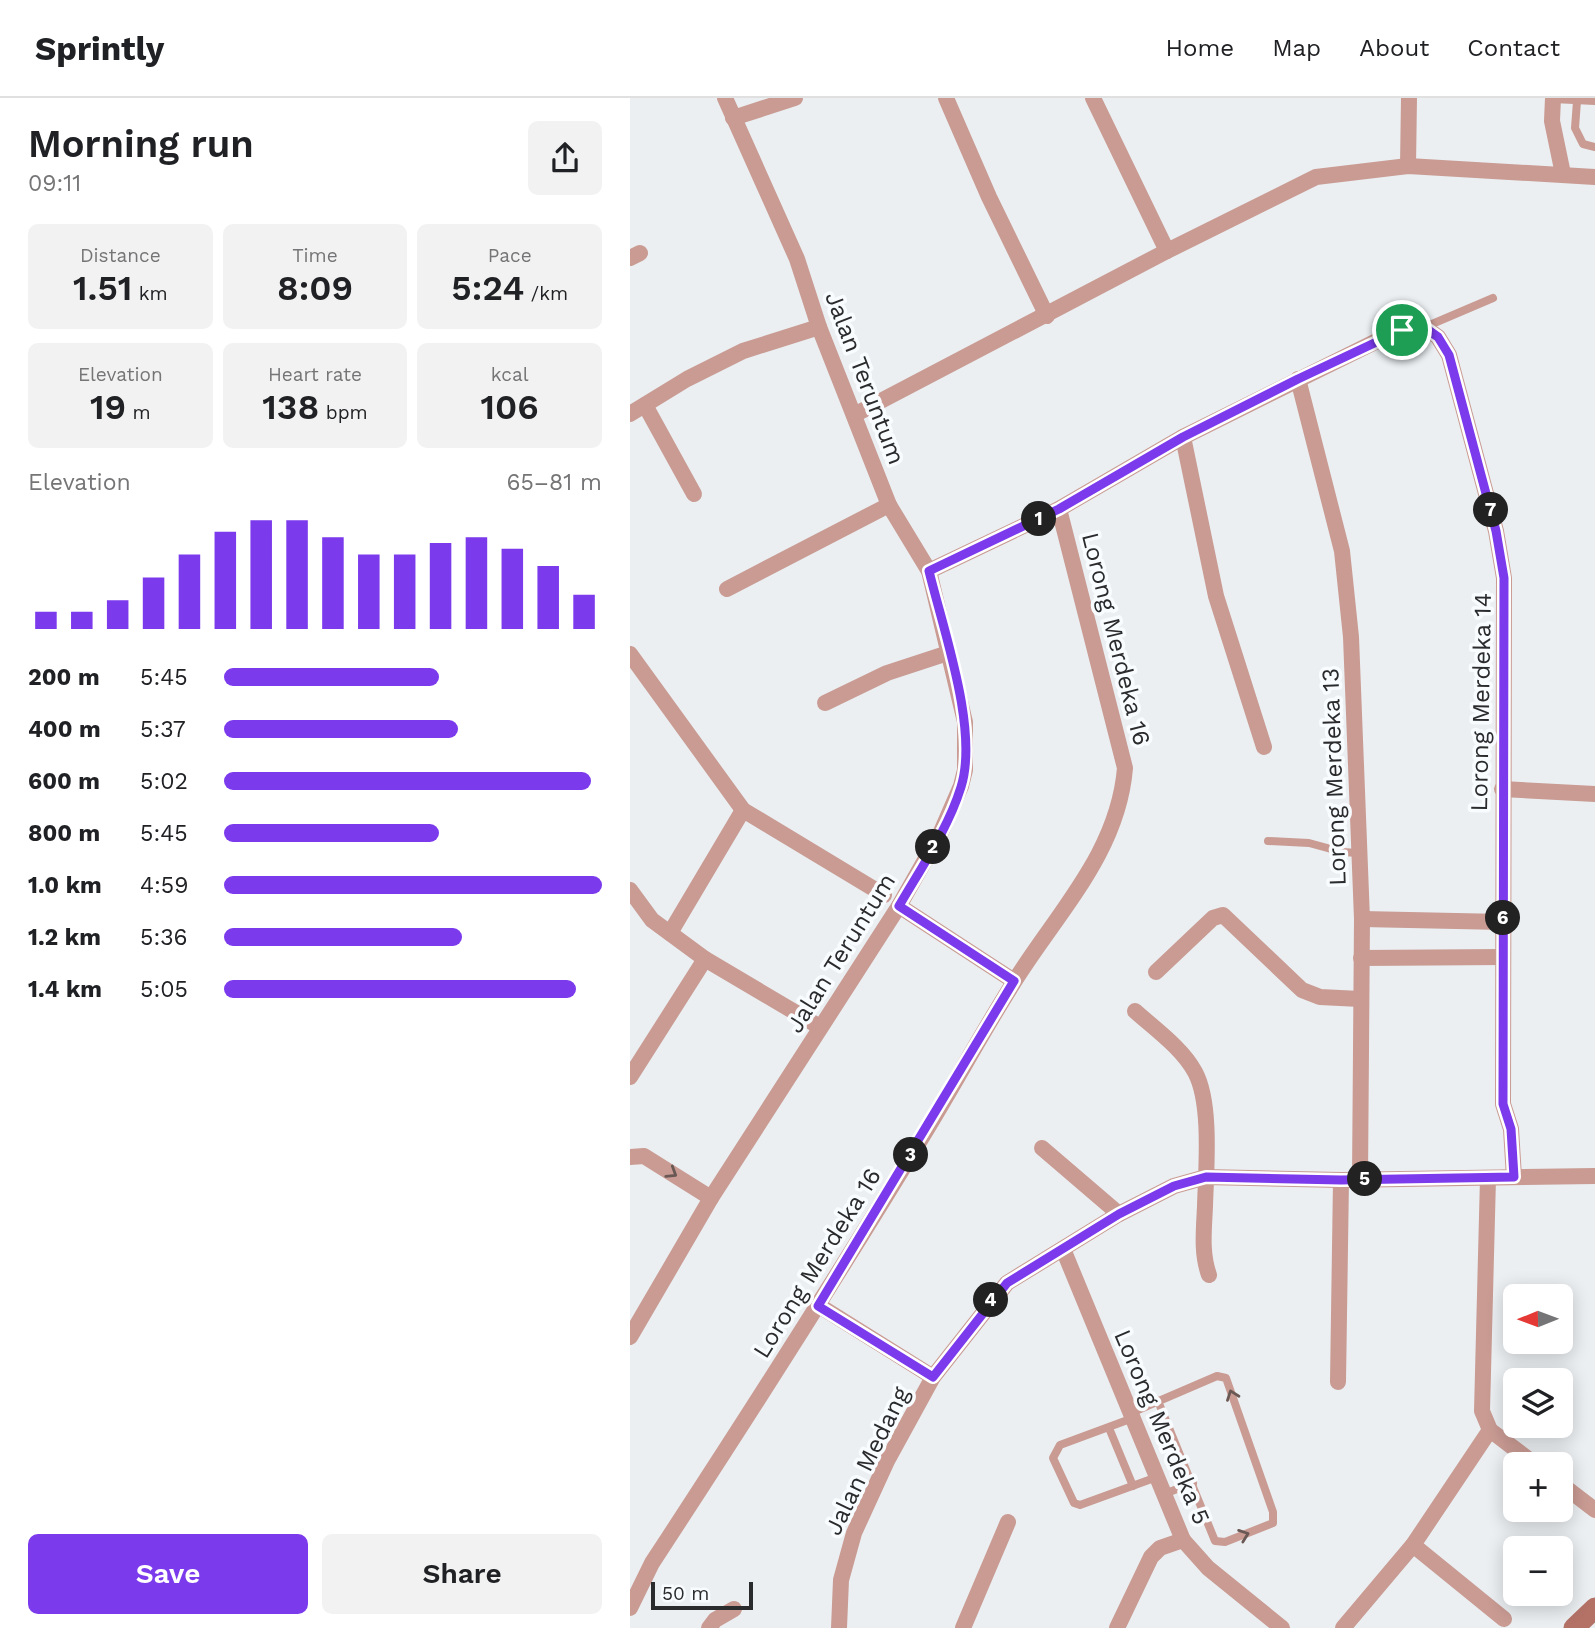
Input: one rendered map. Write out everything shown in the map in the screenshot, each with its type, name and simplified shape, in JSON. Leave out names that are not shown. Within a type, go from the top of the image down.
[{"type":"main road","points":[[1574,1628],[1595,1608]]},
{"type":"street","name":"Jalan Teruntum","points":[[630,1337],[711,1198],[899,906],[947,820],[965,770],[965,722],[929,571],[890,505],[820,327],[797,259],[724,98]]},
{"type":"street","points":[[733,118],[795,98]]},
{"type":"street","points":[[946,98],[989,197],[1047,316]]},
{"type":"street","points":[[1093,98],[1167,251]]},
{"type":"street","points":[[1408,166],[1409,98]]},
{"type":"street","points":[[1553,98],[1552,121],[1563,174]]},
{"type":"street","points":[[854,415],[1167,251],[1316,177],[1408,166],[1595,177]]},
{"type":"street","points":[[630,414],[687,379],[743,351],[820,327]]},
{"type":"street","points":[[929,571],[1059,509],[1183,437],[1298,379],[1392,334],[1424,327]]},
{"type":"street","name":"Lorong Merdeka 14","points":[[1424,327],[1438,337],[1449,355],[1502,555],[1503,1104],[1511,1129],[1514,1177]]},
{"type":"street","name":"Lorong Merdeka 13","points":[[1298,379],[1342,551],[1351,637],[1362,919],[1360,1180]]},
{"type":"street","points":[[645,405],[694,494]]},
{"type":"street","points":[[1183,437],[1216,596],[1264,747]]},
{"type":"street","points":[[727,589],[890,505]]},
{"type":"street","name":"Lorong Merdeka 16","points":[[630,1608],[637,1578],[652,1563],[818,1306],[1014,981],[1095,863],[1119,808],[1124,782],[1122,753],[1059,509]]},
{"type":"street","points":[[825,703],[887,673],[948,653]]},
{"type":"street","points":[[630,654],[743,810],[884,895]]},
{"type":"street","points":[[1502,789],[1595,794]]},
{"type":"street","points":[[670,933],[743,810]]},
{"type":"street","points":[[630,890],[652,920],[705,959],[820,1027]]},
{"type":"street","points":[[899,906],[1014,981]]},
{"type":"street","points":[[1156,972],[1213,918],[1223,915],[1302,990],[1320,997],[1360,999]]},
{"type":"street","points":[[1362,919],[1503,922]]},
{"type":"street","points":[[1361,958],[1503,957]]},
{"type":"street","points":[[630,1077],[705,959]]},
{"type":"street","points":[[1135,1011],[1180,1051],[1194,1070],[1202,1088],[1206,1177],[1204,1259],[1209,1275]]},
{"type":"street","points":[[1042,1148],[1119,1214]]},
{"type":"street","points":[[630,1157],[644,1156],[711,1198]]},
{"type":"street","name":"Jalan Medang","points":[[839,1628],[841,1580],[854,1532],[887,1461],[933,1377],[1007,1283],[1119,1214],[1174,1186],[1206,1177],[1360,1180],[1595,1176]]},
{"type":"street","points":[[1488,1178],[1482,1410],[1490,1430],[1519,1452]]},
{"type":"street","points":[[1338,1382],[1341,1180]]},
{"type":"street","name":"Lorong Merdeka 5","points":[[1063,1249],[1183,1540],[1208,1568],[1282,1628]]},
{"type":"street","points":[[818,1306],[933,1377]]},
{"type":"street","points":[[1343,1628],[1413,1545],[1490,1430]]},
{"type":"street","points":[[1573,1493],[1595,1510]]},
{"type":"street","points":[[963,1628],[1008,1522]]},
{"type":"street","points":[[1117,1628],[1151,1557],[1160,1548],[1183,1540]]},
{"type":"street","points":[[1413,1545],[1504,1619]]},
{"type":"street","points":[[709,1628],[715,1620],[734,1609]]},
{"type":"lane","points":[[1553,98],[1595,102]]},
{"type":"lane","points":[[1577,102],[1575,128],[1583,144],[1595,147]]},
{"type":"lane","points":[[1424,327],[1493,298]]},
{"type":"lane","points":[[1268,841],[1309,843],[1342,852],[1359,853]]},
{"type":"lane","points":[[1157,1477],[1080,1505],[1074,1503],[1053,1458],[1060,1446],[1109,1428],[1158,1401],[1217,1376],[1226,1378],[1275,1519],[1269,1526],[1225,1542],[1217,1541],[1211,1536],[1193,1483],[1158,1401]]},
{"type":"lane","points":[[1109,1428],[1133,1486]]},
{"type":"lane","points":[[1164,1494],[1193,1483]]},
{"type":"route","points":[[1424,327],[1438,337],[1449,355],[1502,555],[1503,1104],[1511,1129],[1514,1177],[1341,1180],[1206,1177],[1190,1180],[1119,1214],[1007,1283],[982,1311],[933,1377],[818,1306],[1014,981],[899,906],[941,832],[953,807],[965,770],[965,722],[929,571],[1059,509],[1183,437],[1402,330],[1424,327]]}]
